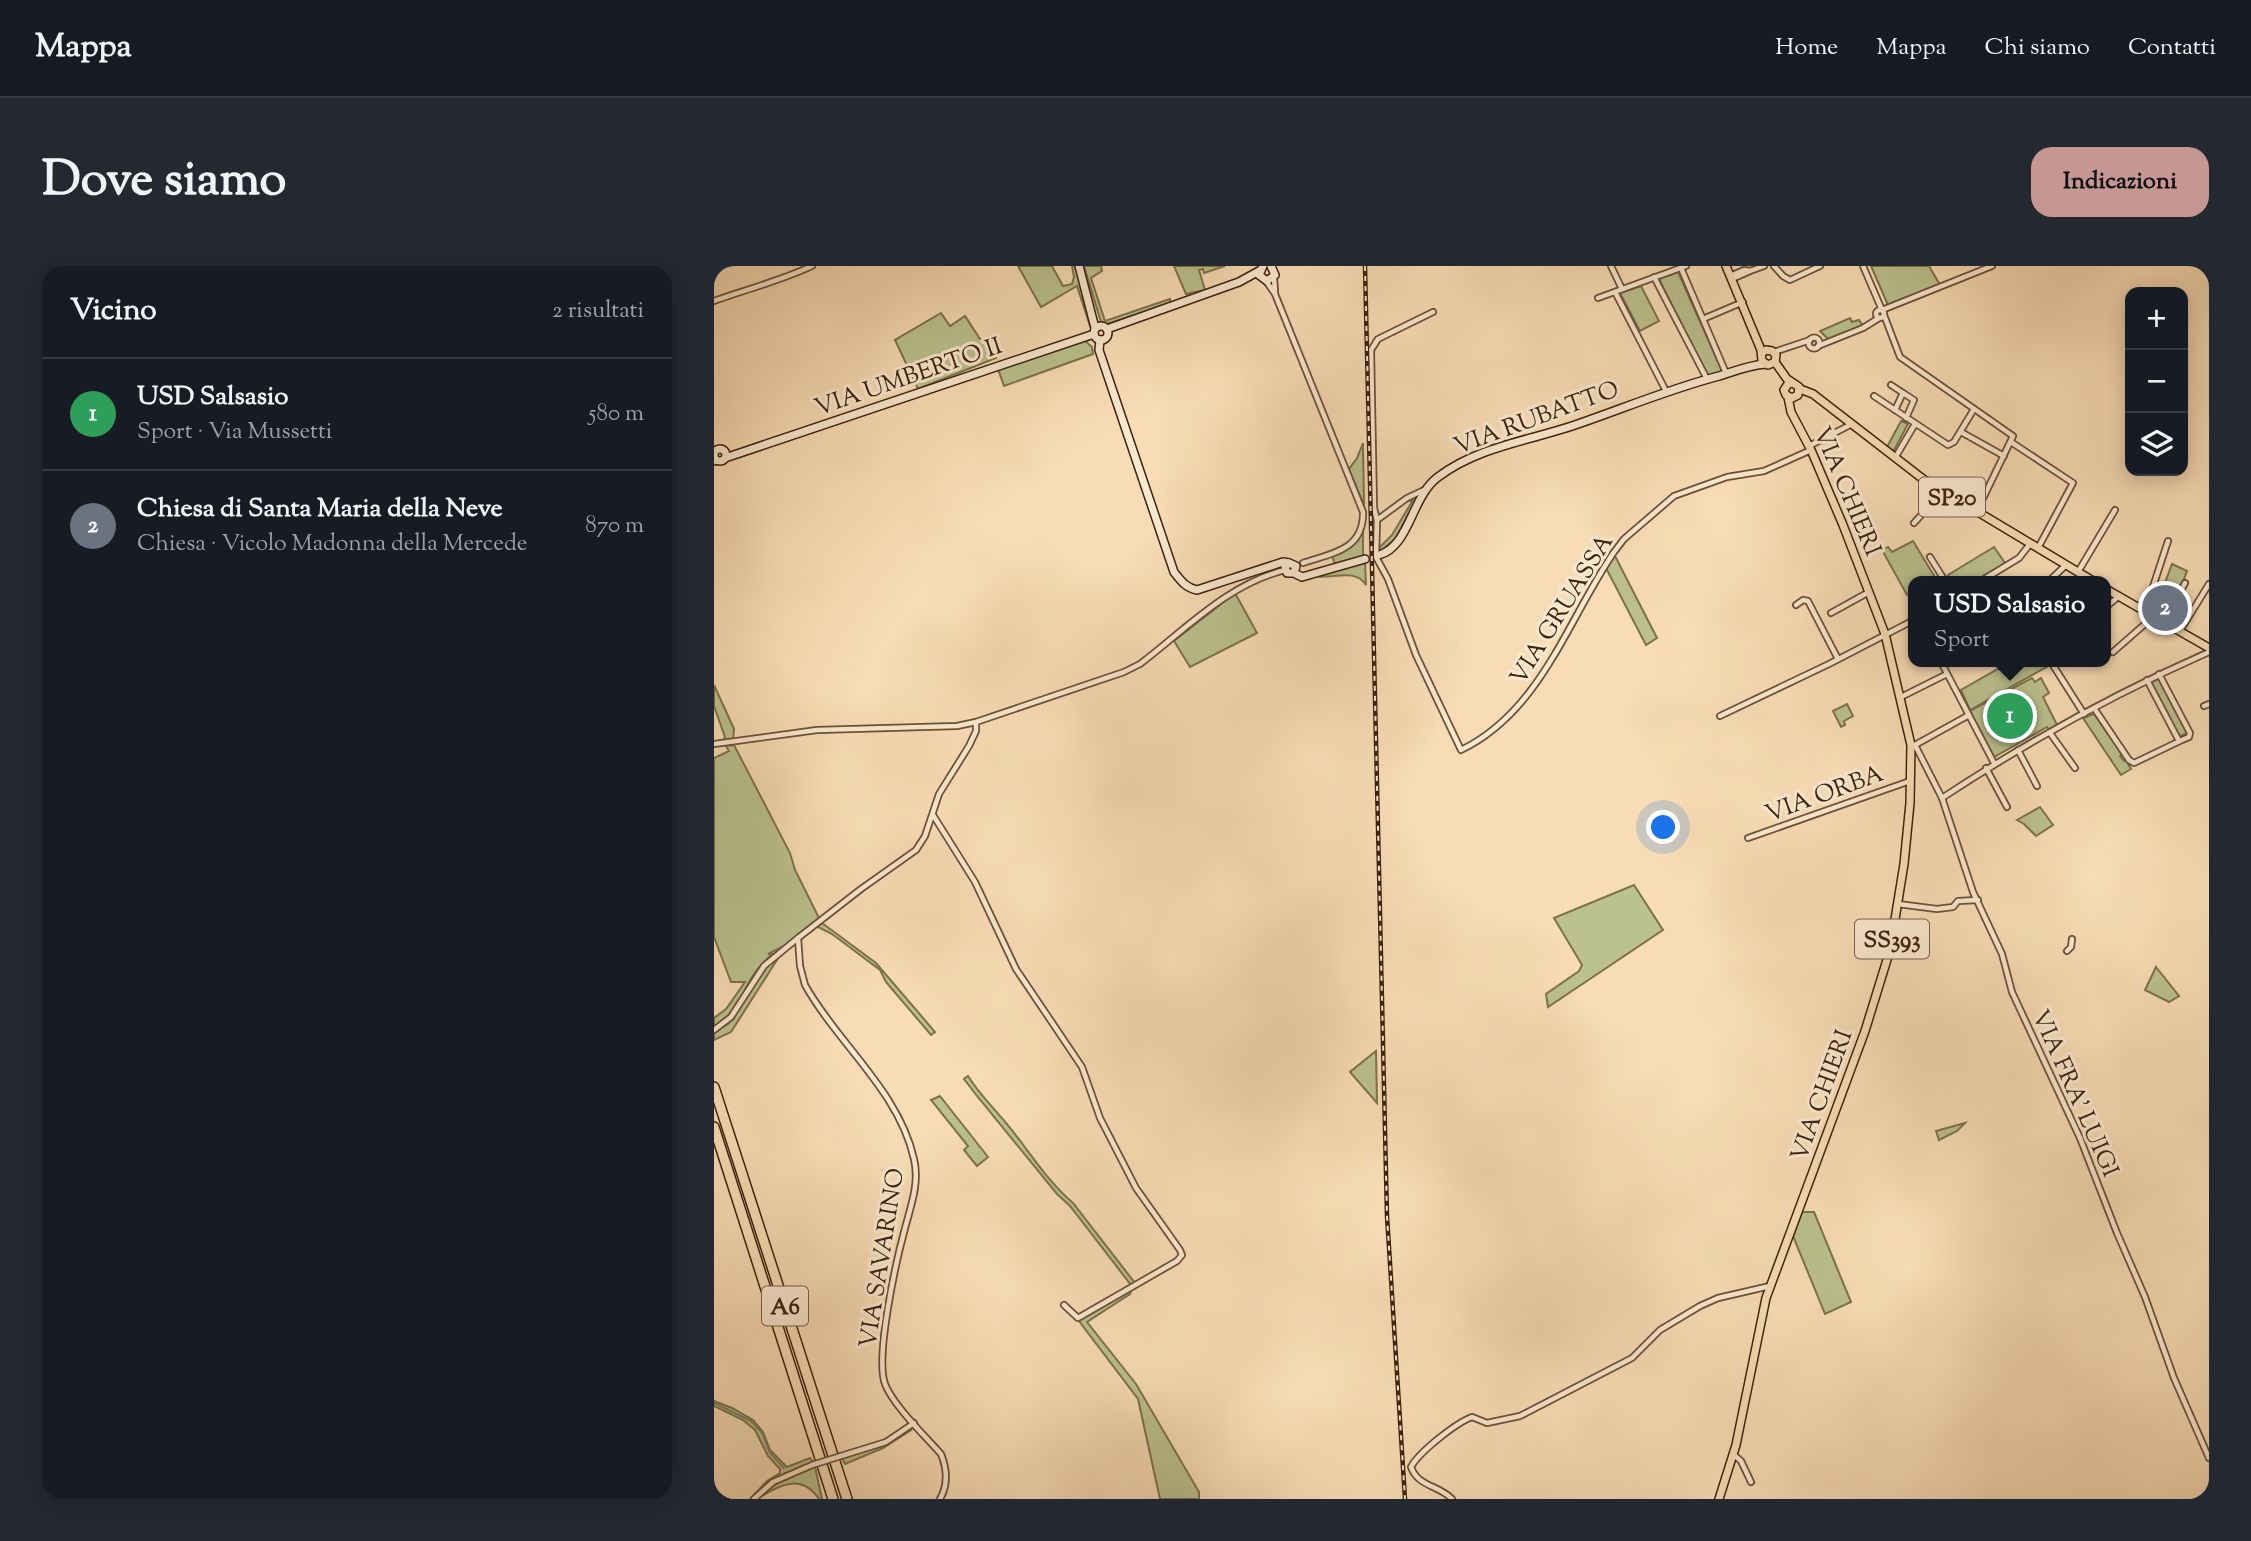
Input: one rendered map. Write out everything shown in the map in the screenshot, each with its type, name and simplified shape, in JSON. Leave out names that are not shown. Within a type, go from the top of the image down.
[{"type":"highway","name":"A6","points":[[714,1087],[847,1499]]},
{"type":"highway","name":"A6","points":[[714,1127],[833,1499]]},
{"type":"main road","points":[[1727,266],[1769,357],[1792,383],[1798,385],[1795,394]]},
{"type":"main road","name":"VIA CHIERI","points":[[1719,1499],[1733,1454],[1770,1286],[1866,1031],[1890,950],[1898,904],[1913,745],[1885,634],[1870,592],[1810,448],[1791,412],[1795,394],[1785,388],[1769,357]]},
{"type":"main road","points":[[1785,388],[1792,383]]},
{"type":"main road","name":"SP20","points":[[1795,394],[1819,401],[1895,459],[1943,491],[2085,576]]},
{"type":"main road","points":[[2111,592],[2209,650]]},
{"type":"street","points":[[714,301],[766,285],[812,266]]},
{"type":"street","points":[[1080,266],[1099,331],[1098,347],[1174,572],[1186,586],[1198,590],[1283,562],[1287,566]]},
{"type":"street","points":[[1272,266],[1275,294]]},
{"type":"street","points":[[1611,266],[1622,289]]},
{"type":"street","points":[[1732,277],[1765,266]]},
{"type":"street","points":[[1774,266],[1790,279],[1798,278],[1820,266]]},
{"type":"street","points":[[1863,266],[1900,358],[2013,436],[1977,512]]},
{"type":"street","points":[[1809,342],[1814,348],[1818,343],[1834,341],[1871,324],[1882,314],[1992,266]]},
{"type":"street","points":[[1598,298],[1684,267],[1702,319],[1726,374]]},
{"type":"street","points":[[1262,274],[1275,294],[1363,512],[1362,529],[1351,544],[1303,563]]},
{"type":"street","name":"VIA UMBERTO II","points":[[718,454],[735,455],[1262,274],[1274,277]]},
{"type":"street","points":[[1654,277],[1707,379]]},
{"type":"street","points":[[1615,292],[1666,391]]},
{"type":"street","points":[[1702,319],[1742,302]]},
{"type":"street","points":[[1424,490],[1407,498],[1377,520],[1374,508],[1371,350],[1377,339],[1433,312]]},
{"type":"street","points":[[1769,357],[1815,338],[1818,343]]},
{"type":"street","name":"VIA RUBATTO","points":[[1379,555],[1389,552],[1397,544],[1424,490],[1439,476],[1472,456],[1572,426],[1769,357]]},
{"type":"street","points":[[1891,385],[1914,400],[1906,418]]},
{"type":"street","points":[[1895,410],[1903,393]]},
{"type":"street","points":[[1874,396],[1948,444],[1954,442],[1974,409]]},
{"type":"street","points":[[1895,459],[1915,424]]},
{"type":"street","name":"VIA GRUASSA","points":[[1377,520],[1376,557],[1388,579],[1416,655],[1461,750],[1506,721],[1528,695],[1558,650],[1614,552],[1667,501],[1727,477],[1763,471],[1850,425]]},
{"type":"street","points":[[1961,432],[2004,456]]},
{"type":"street","points":[[2011,441],[2073,483],[2038,549]]},
{"type":"street","points":[[1914,523],[1943,491]]},
{"type":"street","points":[[2078,572],[2115,510]]},
{"type":"street","points":[[2145,611],[2168,541]]},
{"type":"street","points":[[1989,576],[2019,558],[2030,544]]},
{"type":"street","points":[[1930,557],[1942,576]]},
{"type":"street","points":[[714,744],[817,730],[957,726],[976,722],[1124,672],[1140,664],[1233,592],[1287,566],[1296,566],[1294,573],[1301,578],[1365,559]]},
{"type":"street","points":[[2054,576],[2066,565]]},
{"type":"street","points":[[2164,622],[2185,583]]},
{"type":"street","points":[[2180,632],[2209,584]]},
{"type":"street","points":[[1831,613],[1870,592]]},
{"type":"street","points":[[2111,603],[2119,596]]},
{"type":"street","points":[[1796,605],[1803,600],[1808,601],[1838,659]]},
{"type":"street","points":[[2113,652],[2154,616]]},
{"type":"street","points":[[1720,716],[1908,623]]},
{"type":"street","points":[[1942,798],[2018,750],[2147,680],[2209,650]]},
{"type":"street","points":[[1944,667],[1994,764]]},
{"type":"street","points":[[2055,667],[2084,714]]},
{"type":"street","points":[[1901,696],[1947,674]]},
{"type":"street","points":[[2094,708],[2130,762],[2137,762],[2189,737],[2190,734],[2159,674]]},
{"type":"street","points":[[2147,680],[2179,741]]},
{"type":"street","points":[[1913,745],[1969,715]]},
{"type":"street","points":[[714,1030],[731,1017],[764,966],[861,888],[916,850],[925,836],[939,794],[969,746],[976,730],[976,722]]},
{"type":"street","points":[[2050,733],[2075,768]]},
{"type":"street","name":"VIA FRA' LUIGI","points":[[1913,745],[1942,798],[1978,900],[2002,954],[2012,992],[2080,1139],[2145,1297],[2174,1378],[2209,1458]]},
{"type":"street","points":[[2018,750],[2037,786]]},
{"type":"street","points":[[1986,768],[2007,807]]},
{"type":"street","name":"VIA ORBA","points":[[1748,838],[1911,780]]},
{"type":"street","points":[[932,814],[975,882],[1016,969],[1082,1067],[1100,1118],[1136,1188],[1180,1250],[1181,1255],[1177,1261],[1078,1318],[1064,1305]]},
{"type":"street","points":[[1898,904],[1937,909],[1953,907],[1958,901],[1978,900]]},
{"type":"street","name":"VIA SAVARINO","points":[[798,938],[800,966],[806,985],[885,1095],[914,1159],[915,1187],[894,1276],[882,1372],[888,1391],[941,1454],[945,1486],[940,1499]]},
{"type":"street","points":[[2067,951],[2073,939]]},
{"type":"street","points":[[1452,1499],[1444,1492],[1422,1483],[1413,1474],[1411,1467],[1423,1453],[1463,1421],[1472,1417],[1487,1423],[1520,1416],[1632,1358],[1660,1330],[1700,1306],[1718,1298],[1770,1286]]},
{"type":"street","points":[[754,1499],[773,1482],[812,1465],[886,1442],[915,1423]]},
{"type":"street","points":[[1733,1454],[1741,1461],[1752,1482]]},
{"type":"green space","points":[[1018,266],[1052,266],[1063,286],[1072,284],[1072,266],[1077,266],[1093,325],[1090,326],[1077,286],[1041,307]]},
{"type":"green space","points":[[1084,266],[1101,266],[1102,271],[1091,278],[1105,321],[1170,299],[1170,303],[1107,324],[1101,322]]},
{"type":"green space","points":[[1174,266],[1225,266],[1204,273],[1203,269],[1199,270],[1205,290],[1186,294]]},
{"type":"green space","points":[[1871,266],[1929,266],[1940,285],[1888,305]]},
{"type":"green space","points":[[1678,272],[1722,371],[1707,376],[1659,279]]},
{"type":"green space","points":[[1641,286],[1659,321],[1640,331],[1620,293]]},
{"type":"green space","points":[[941,313],[950,326],[965,316],[980,339],[987,339],[996,358],[918,389],[895,340]]},
{"type":"green space","points":[[1850,318],[1852,322],[1859,320],[1863,326],[1829,340],[1820,331]]},
{"type":"green space","points":[[1083,339],[1092,347],[1093,354],[1004,386],[998,369]]},
{"type":"green space","points":[[1901,421],[1908,424],[1893,452],[1887,447]]},
{"type":"green space","points":[[1363,443],[1364,506],[1349,469]]},
{"type":"green space","points":[[1415,496],[1417,498],[1395,539],[1378,553],[1378,549],[1392,535],[1413,500],[1404,502]]},
{"type":"green space","points":[[1363,531],[1363,556],[1335,564],[1332,556],[1350,547]]},
{"type":"green space","points":[[1913,541],[1934,576],[1908,576],[1907,595],[1882,550],[1888,547],[1892,552]]},
{"type":"green space","points":[[1994,547],[2005,563],[1983,576],[1948,575]]},
{"type":"green space","points":[[1614,554],[1657,638],[1646,645],[1606,568]]},
{"type":"green space","points":[[1365,562],[1366,585],[1349,575],[1315,576]]},
{"type":"green space","points":[[2172,564],[2187,571],[2178,595],[2163,588]]},
{"type":"green space","points":[[1235,593],[1257,633],[1190,667],[1174,641]]},
{"type":"green space","points":[[2001,667],[2046,667],[1970,710],[1961,690]]},
{"type":"green space","points":[[2032,678],[2035,682],[2041,678],[2049,693],[2043,697],[2057,725],[2049,730],[2047,727],[1994,757],[1970,711]]},
{"type":"green space","points":[[2160,678],[2188,733],[2178,737],[2150,683]]},
{"type":"green space","points":[[714,685],[734,729],[733,740],[723,741],[725,737],[714,706]]},
{"type":"green space","points":[[1847,704],[1853,716],[1844,721],[1845,725],[1841,727],[1833,711]]},
{"type":"green space","points":[[2094,714],[2131,769],[2121,775],[2083,718]]},
{"type":"green space","points":[[734,745],[790,853],[795,870],[819,918],[784,946],[768,954],[772,954],[754,974],[727,1018],[714,1027],[714,1018],[726,1009],[745,982],[731,982],[714,937],[714,758],[729,751],[726,746]]},
{"type":"green space","points":[[2040,807],[2053,825],[2036,836],[2017,820]]},
{"type":"green space","points":[[1634,885],[1663,930],[1548,1007],[1546,994],[1579,971],[1582,965],[1554,918]]},
{"type":"green space","points":[[822,923],[876,963],[935,1032],[931,1035],[886,982],[880,970],[832,934],[816,926]]},
{"type":"green space","points":[[782,952],[731,1032],[714,1040],[714,1031],[728,1024],[761,971]]},
{"type":"green space","points":[[2156,967],[2179,996],[2169,1002],[2145,990]]},
{"type":"green space","points":[[1376,1051],[1377,1103],[1350,1072]]},
{"type":"green space","points":[[968,1076],[1135,1283],[1131,1285],[1070,1206],[1057,1194],[977,1096],[964,1079]]},
{"type":"green space","points":[[940,1096],[988,1157],[977,1166],[964,1150],[968,1146],[931,1100]]},
{"type":"green space","points":[[1965,1123],[1957,1131],[1939,1140],[1936,1131]]},
{"type":"green space","points":[[1802,1212],[1814,1212],[1851,1302],[1825,1314],[1793,1236]]},
{"type":"green space","points":[[1132,1288],[1130,1294],[1087,1322],[1136,1384],[1199,1492],[1199,1499],[1160,1499],[1138,1399],[1079,1321]]},
{"type":"green space","points":[[714,1401],[753,1420],[763,1432],[770,1450],[787,1467],[810,1458],[814,1464],[792,1471],[750,1499],[767,1481],[780,1473],[780,1469],[768,1456],[755,1430],[743,1420],[714,1406]]},
{"type":"green space","points":[[911,1430],[883,1448],[845,1464],[842,1458],[883,1445]]},
{"type":"green space","points":[[815,1467],[822,1499],[805,1486],[789,1484],[756,1499],[784,1478]]},
{"type":"waterway","points":[[714,1403],[751,1421],[762,1433],[770,1453],[784,1468]]},
{"type":"railway","points":[[1365,266],[1387,1216],[1405,1499]]},
{"type":"place","name":"Chiesa di Santa Maria della Neve","points":[[2165,608]]},
{"type":"place","name":"USD Salsasio","points":[[2010,716]]}]
